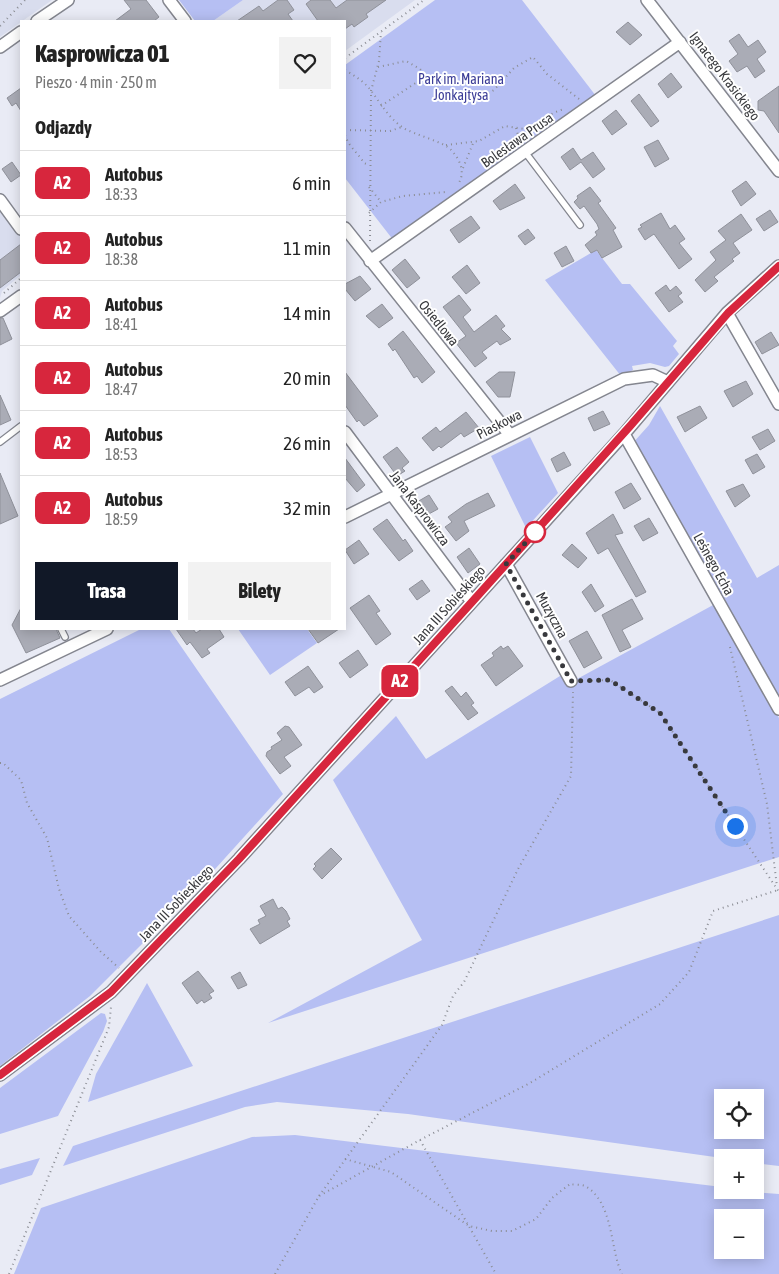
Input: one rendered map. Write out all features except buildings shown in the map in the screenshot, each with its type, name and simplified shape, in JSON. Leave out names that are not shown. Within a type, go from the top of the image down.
[{"type":"street","points":[[40,20],[68,0]]},
{"type":"street","points":[[169,0],[185,20]]},
{"type":"street","name":"Ignacego Krasickiego","points":[[647,0],[779,171]]},
{"type":"street","points":[[0,47],[20,33]]},
{"type":"street","name":"Bolesława Prusa","points":[[370,262],[525,152],[583,104],[680,42]]},
{"type":"street","points":[[0,200],[20,228]]},
{"type":"street","name":"Osiedlowa","points":[[346,229],[370,262],[510,435]]},
{"type":"street","name":"Jana III Sobieskiego","points":[[0,1075],[111,992],[239,859],[624,434],[728,313],[779,266]]},
{"type":"street","points":[[0,311],[20,297]]},
{"type":"street","points":[[728,313],[779,404]]},
{"type":"street","name":"Piaskowa","points":[[346,517],[392,496],[510,435],[624,380],[652,375],[668,382]]},
{"type":"street","name":"Jana Kasprowicza","points":[[346,433],[472,602]]},
{"type":"street","name":"Leśnego Echa","points":[[624,434],[779,709]]},
{"type":"street","name":"Muzyczna","points":[[506,564],[571,681]]},
{"type":"street","points":[[0,680],[105,630]]},
{"type":"lane","points":[[525,152],[580,226]]},
{"type":"lane","points":[[0,442],[20,427]]},
{"type":"lane","points":[[61,630],[64,637]]},
{"type":"path","points":[[0,26],[25,0]]},
{"type":"path","points":[[346,57],[424,0]]},
{"type":"path","points":[[370,242],[369,132],[371,91],[378,67],[380,32]]},
{"type":"path","points":[[378,67],[406,61],[427,75],[442,93],[479,98],[494,90],[514,68],[533,57],[547,74],[583,104]]},
{"type":"path","points":[[346,71],[360,79],[371,91],[380,106],[402,127],[446,145],[474,141],[505,126],[524,128],[540,125],[553,113],[570,107]]},
{"type":"path","points":[[380,106],[427,75]]},
{"type":"path","points":[[575,104],[583,104]]},
{"type":"path","points":[[346,130],[390,131],[402,127]]},
{"type":"path","points":[[346,137],[350,147],[359,154],[364,164],[369,165]]},
{"type":"path","points":[[455,188],[462,179],[463,168],[474,141]]},
{"type":"path","points":[[446,145],[453,151],[463,168]]},
{"type":"path","points":[[369,187],[381,202]]},
{"type":"path","points":[[369,213],[381,202],[403,196],[429,193],[441,194],[448,191]]},
{"type":"path","points":[[2,298],[6,291],[20,279]]},
{"type":"path","points":[[728,639],[768,804],[779,892]]},
{"type":"path","points":[[275,1274],[319,1196],[442,1025],[453,996],[464,982],[518,869],[572,776],[574,698],[571,681],[610,680],[660,713],[779,892]]},
{"type":"path","points":[[0,763],[21,780],[27,803],[47,838],[58,889],[69,916],[101,952],[127,975]]},
{"type":"path","points":[[319,1196],[420,1140],[530,1083],[660,1004],[689,972],[713,911],[779,892]]},
{"type":"path","points":[[8,1274],[109,1027],[111,992]]},
{"type":"path","points":[[420,1140],[496,1274]]},
{"type":"path","points":[[345,1158],[391,1172],[469,1226],[492,1231],[512,1232],[536,1219],[552,1198],[570,1184],[584,1186],[594,1194],[606,1213],[622,1274]]},
{"type":"shaded area","points":[[0,0],[52,0],[24,20],[20,20],[20,23],[0,37]]},
{"type":"shaded area","points":[[243,0],[415,0],[346,50],[346,20],[214,20]]},
{"type":"shaded area","points":[[0,209],[20,236],[20,276],[2,291],[0,298]]},
{"type":"green space","points":[[179,0],[243,0],[214,20],[194,20]]},
{"type":"green space","name":"Park im. Mariana Jonkajtysa","points":[[435,0],[522,0],[596,96],[394,241],[346,179],[346,64]]},
{"type":"green space","points":[[596,250],[622,284],[630,284],[677,341],[673,346],[679,354],[669,366],[665,367],[650,363],[632,366],[633,370],[621,376],[545,280]]},
{"type":"green space","points":[[660,406],[757,578],[779,565],[779,703],[632,444],[649,425]]},
{"type":"green space","points":[[530,437],[558,493],[526,528],[491,456]]},
{"type":"green space","points":[[715,604],[779,718],[779,857],[268,1023],[422,940],[333,780],[396,716],[426,759],[560,676],[577,679]]},
{"type":"green space","points":[[139,630],[170,630],[283,794],[197,889],[90,996],[0,1066],[0,699]]},
{"type":"green space","points":[[239,630],[308,630],[317,643],[270,675]]},
{"type":"green space","points":[[779,915],[779,1166],[764,1164],[764,1149],[714,1149],[714,1157],[408,1114],[277,1102],[245,1107],[63,1166],[73,1146]]},
{"type":"green space","points":[[147,983],[193,1066],[88,1102],[96,1074]]},
{"type":"green space","points":[[101,1013],[105,1014],[107,1021],[103,1032],[58,1116],[0,1134],[0,1088]]},
{"type":"green space","points":[[295,1135],[714,1186],[714,1199],[764,1199],[764,1193],[779,1194],[779,1274],[14,1274],[41,1208],[252,1137]]},
{"type":"green space","points":[[40,1158],[32,1175],[0,1185],[0,1169]]},
{"type":"bus line","name":"A2","points":[[0,1075],[111,992],[239,859],[631,425],[728,313],[779,266]]},
{"type":"route","points":[[535,532],[539,528],[506,564],[571,681],[610,680],[660,713],[735,826]]}]
